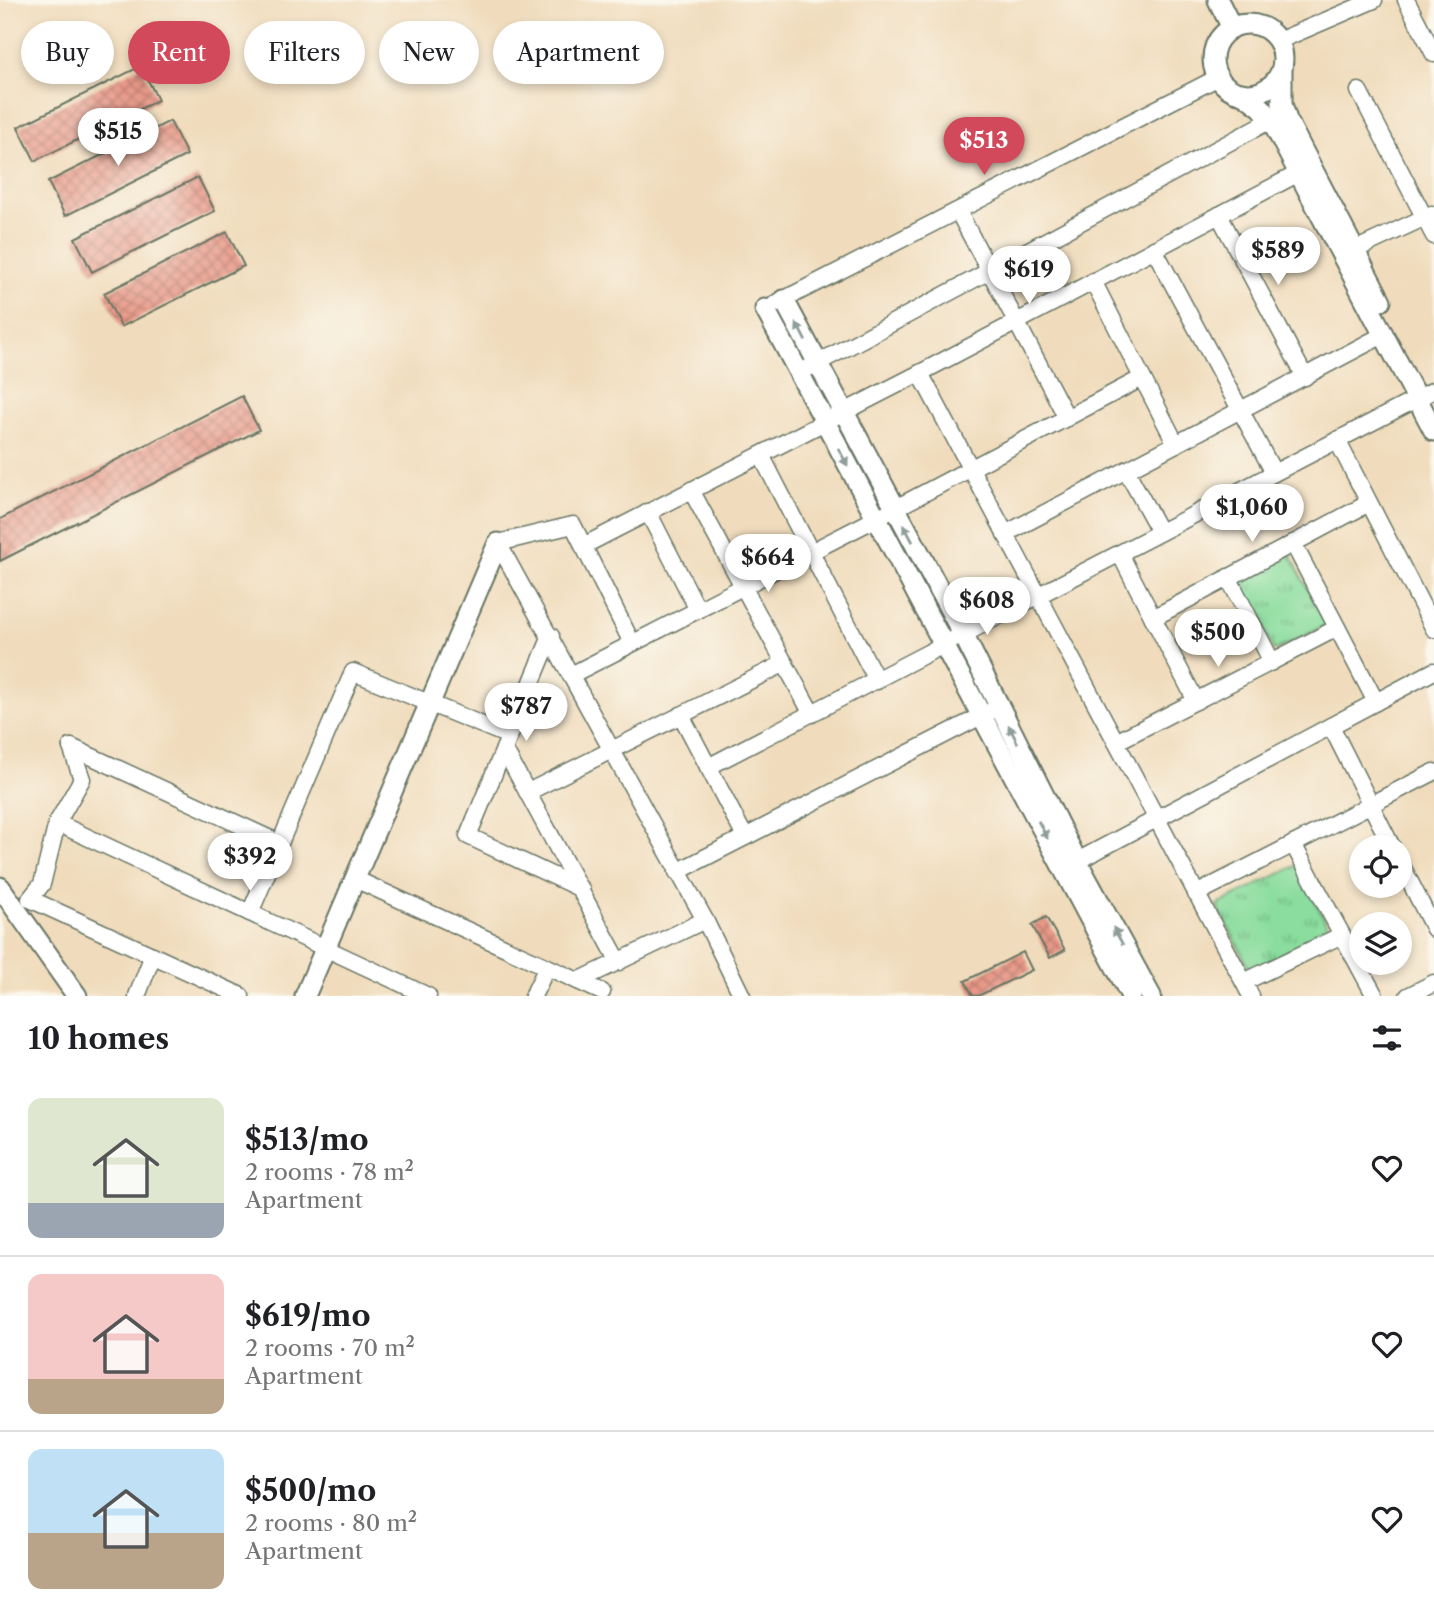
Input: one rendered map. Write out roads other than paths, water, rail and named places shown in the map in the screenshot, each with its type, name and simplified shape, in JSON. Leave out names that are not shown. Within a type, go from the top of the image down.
[{"type":"street","points":[[1218,0],[1232,28]]},
{"type":"street","points":[[1278,41],[1374,0]]},
{"type":"street","points":[[1406,0],[1434,54]]},
{"type":"street","points":[[1428,397],[1384,335],[1348,253],[1287,120],[1282,104],[1283,52],[1278,41],[1262,27],[1245,24],[1232,28],[1223,34],[1214,48],[1214,65],[1219,77],[1227,86],[1262,107],[1271,120],[1298,173],[1348,253],[1428,397],[1434,431]]},
{"type":"street","points":[[1242,93],[1267,89],[1282,69]]},
{"type":"street","points":[[1151,996],[981,716],[765,309],[1219,77]]},
{"type":"street","points":[[1359,91],[1429,216],[1434,236]]},
{"type":"street","points":[[799,373],[1271,120]]},
{"type":"street","points":[[583,545],[920,373],[1298,173]]},
{"type":"street","points":[[958,211],[1067,418]]},
{"type":"street","points":[[1219,215],[1304,376]]},
{"type":"street","points":[[1348,253],[1429,216]]},
{"type":"street","points":[[1154,249],[1274,473]]},
{"type":"street","points":[[1093,281],[1176,444]]},
{"type":"street","points":[[784,300],[964,636],[1131,996]]},
{"type":"street","points":[[1005,534],[1384,335]]},
{"type":"street","points":[[920,373],[1247,989],[1342,935]]},
{"type":"street","points":[[571,675],[895,509],[1142,378]]},
{"type":"street","points":[[708,767],[1337,440],[1428,397]]},
{"type":"street","points":[[1337,440],[1434,629]]},
{"type":"street","points":[[761,455],[877,681]]},
{"type":"street","points":[[1126,470],[1160,532]]},
{"type":"street","points":[[691,490],[812,714]]},
{"type":"street","points":[[1153,618],[1369,503]]},
{"type":"street","points":[[649,512],[698,610]]},
{"type":"street","points":[[498,543],[573,525],[632,643]]},
{"type":"street","points":[[498,543],[705,920],[735,994]]},
{"type":"street","points":[[305,996],[498,543]]},
{"type":"street","points":[[1293,543],[1376,702]]},
{"type":"street","points":[[1120,554],[1196,701]]},
{"type":"street","points":[[1228,577],[1272,662]]},
{"type":"street","points":[[1116,742],[1337,628]]},
{"type":"street","points":[[551,636],[468,836],[580,889]]},
{"type":"street","points":[[528,792],[785,663]]},
{"type":"street","points":[[1070,865],[1434,671]]},
{"type":"street","points":[[250,913],[353,672],[507,743],[528,792],[619,962]]},
{"type":"street","points":[[677,872],[999,707]]},
{"type":"street","points":[[681,715],[745,837]]},
{"type":"street","points":[[1331,726],[1386,835]]},
{"type":"street","points":[[241,996],[218,991],[153,956],[30,899],[42,884],[57,823],[82,779],[71,747],[279,844]]},
{"type":"street","points":[[1196,894],[1434,772]]},
{"type":"street","points":[[57,823],[428,996]]},
{"type":"street","points":[[1293,844],[1375,996]]},
{"type":"street","points":[[355,878],[547,967],[586,978],[603,994]]},
{"type":"street","points":[[1412,886],[1434,929]]},
{"type":"street","points":[[0,887],[77,996]]},
{"type":"street","points":[[586,978],[705,920]]},
{"type":"street","points":[[137,996],[153,956]]},
{"type":"street","points":[[533,996],[547,967]]},
{"type":"street","points":[[1408,996],[1434,983]]}]
